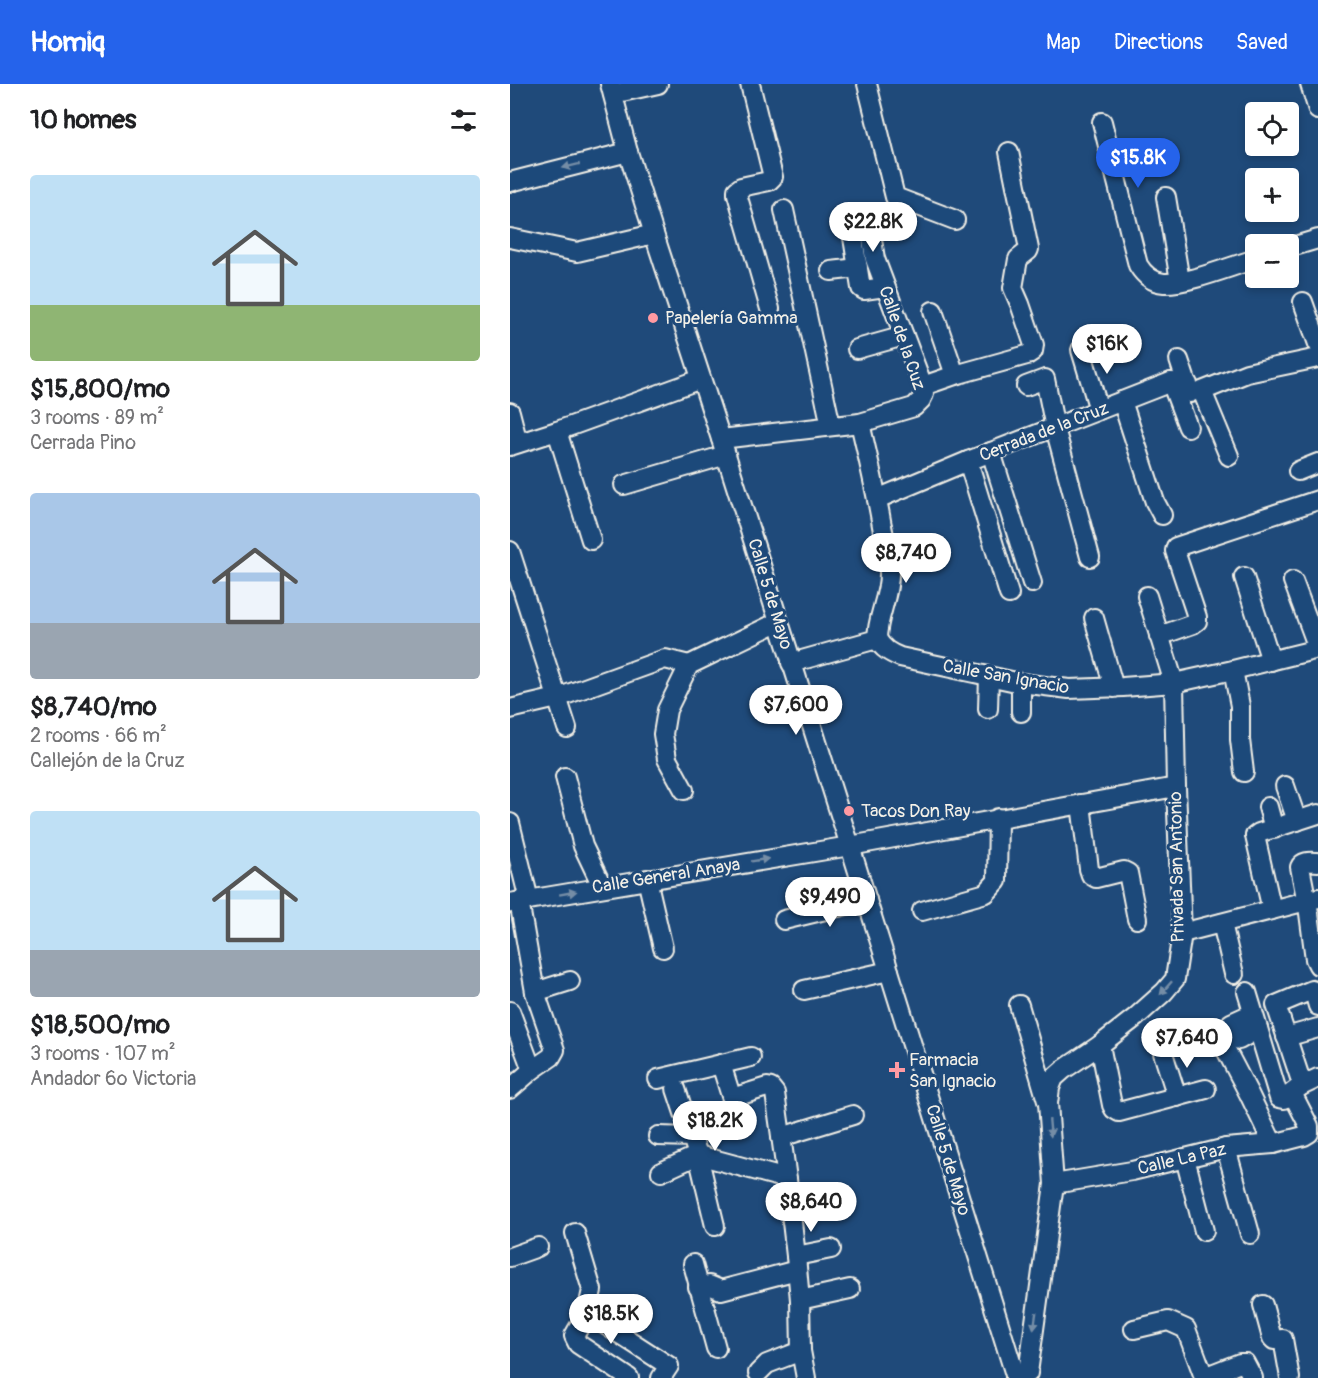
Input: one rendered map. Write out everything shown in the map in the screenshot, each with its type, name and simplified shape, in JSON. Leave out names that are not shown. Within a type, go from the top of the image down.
[{"type":"street","points":[[611,89],[658,84]]},
{"type":"street","points":[[750,84],[773,177],[770,181],[741,187],[737,190],[737,194],[770,309]]},
{"type":"street","points":[[867,84],[895,197],[955,220]]},
{"type":"street","points":[[1310,84],[1318,110]]},
{"type":"street","name":"Calle 5 de Mayo","points":[[611,89],[628,152],[850,846],[1016,1378]]},
{"type":"street","points":[[1102,122],[1138,265],[1143,273],[1162,283],[1180,281],[1245,262]]},
{"type":"street","points":[[510,182],[628,152]]},
{"type":"street","points":[[923,386],[1028,355],[1033,351],[1034,345],[1012,288],[1018,259],[1029,249],[1009,152]]},
{"type":"street","points":[[1166,197],[1180,281]]},
{"type":"street","points":[[784,210],[831,426]]},
{"type":"street","name":"Calle de la Cuz","points":[[624,485],[723,447],[831,426],[860,423],[914,407],[921,400],[924,394],[923,386],[875,259],[868,214]]},
{"type":"street","points":[[852,231],[861,288],[864,290],[885,287]]},
{"type":"street","points":[[510,238],[577,252],[654,234]]},
{"type":"street","points":[[1299,245],[1318,239]]},
{"type":"street","points":[[831,271],[858,268]]},
{"type":"street","points":[[1303,302],[1318,344]]},
{"type":"street","points":[[933,311],[955,375]]},
{"type":"street","points":[[857,350],[904,336]]},
{"type":"street","points":[[1081,350],[1099,410]]},
{"type":"street","name":"Cerrada de la Cruz","points":[[877,499],[1122,401],[1318,358]]},
{"type":"street","points":[[1179,360],[1187,385],[1229,456]]},
{"type":"street","points":[[510,412],[514,444],[557,431],[701,379]]},
{"type":"street","points":[[1026,386],[1045,380],[1055,428],[1090,557]]},
{"type":"street","points":[[1187,385],[1188,427]]},
{"type":"street","points":[[1122,401],[1155,502],[1162,515]]},
{"type":"street","points":[[791,663],[877,639],[890,574],[877,499],[860,423]]},
{"type":"street","points":[[557,431],[591,540]]},
{"type":"street","points":[[991,452],[1032,583]]},
{"type":"street","name":"Cerrada de la Cruz","points":[[968,461],[1008,594]]},
{"type":"street","points":[[1298,471],[1318,463]]},
{"type":"street","points":[[1159,636],[1197,621],[1175,551],[1176,547],[1318,500]]},
{"type":"street","points":[[510,551],[567,728]]},
{"type":"street","points":[[1244,577],[1271,661]]},
{"type":"street","points":[[1293,581],[1318,648]]},
{"type":"street","name":"Privada San Antonio","points":[[1016,1378],[1028,1373],[1054,1184],[1048,1103],[1050,1088],[1054,1078],[1063,1070],[1100,1045],[1164,992],[1174,979],[1182,933],[1174,683],[1147,596]]},
{"type":"street","points":[[1094,618],[1114,688]]},
{"type":"street","points":[[510,709],[557,698],[665,659],[688,665],[778,622]]},
{"type":"street","name":"Calle San Ignacio","points":[[877,639],[889,652],[900,657],[1021,683],[1069,689],[1174,683],[1318,648]]},
{"type":"street","points":[[684,790],[667,759],[663,734],[668,710],[688,665]]},
{"type":"street","points":[[1233,670],[1240,706],[1240,740],[1244,772]]},
{"type":"street","points":[[988,709],[989,676]]},
{"type":"street","points":[[1021,683],[1021,712]]},
{"type":"street","points":[[565,777],[583,846],[602,886]]},
{"type":"street","points":[[1285,786],[1297,821]]},
{"type":"street","name":"Calle General Anaya","points":[[519,901],[850,846],[1176,787]]},
{"type":"street","points":[[1081,804],[1091,875],[1095,878],[1124,871],[1128,873],[1137,919]]},
{"type":"street","points":[[1268,807],[1274,829]]},
{"type":"street","points":[[1272,910],[1255,836],[1318,814]]},
{"type":"street","points":[[922,911],[986,893],[997,880],[999,818]]},
{"type":"street","points":[[510,824],[519,901],[535,992],[555,1050],[551,1057],[510,1089]]},
{"type":"street","points":[[1318,862],[1305,862],[1300,867],[1312,899],[1315,959],[1318,965]]},
{"type":"street","points":[[647,879],[663,948]]},
{"type":"street","points":[[1182,933],[1312,899]]},
{"type":"street","points":[[784,920],[867,900]]},
{"type":"street","points":[[1222,923],[1234,974]]},
{"type":"street","points":[[804,990],[889,971]]},
{"type":"street","points":[[535,992],[570,981]]},
{"type":"street","points":[[1297,1090],[1301,1082],[1276,1005],[1312,990],[1318,1006]]},
{"type":"street","points":[[1247,992],[1279,1098],[1284,1099],[1318,1078]]},
{"type":"street","points":[[1019,1005],[1048,1103]]},
{"type":"street","points":[[510,1011],[532,1070]]},
{"type":"street","points":[[1286,1037],[1318,1028]]},
{"type":"street","points":[[1100,1045],[1112,1105],[1119,1112],[1206,1089]]},
{"type":"street","points":[[1226,1050],[1273,1144]]},
{"type":"street","points":[[1163,1053],[1177,1097]]},
{"type":"street","points":[[658,1079],[751,1057]]},
{"type":"street","points":[[721,1064],[731,1095],[735,1097],[767,1087],[775,1093],[797,1263],[801,1351],[806,1378]]},
{"type":"street","points":[[676,1089],[698,1155],[715,1226]]},
{"type":"street","name":"Calle La Paz","points":[[1054,1184],[1132,1171],[1226,1148],[1273,1144],[1304,1136],[1309,1133],[1309,1126],[1297,1090]]},
{"type":"street","points":[[781,1137],[853,1115]]},
{"type":"street","points":[[658,1136],[692,1137]]},
{"type":"street","points":[[1226,1148],[1250,1234]]},
{"type":"street","points":[[661,1172],[698,1155],[787,1179]]},
{"type":"street","points":[[1185,1158],[1204,1232]]},
{"type":"street","points":[[575,1233],[592,1290],[587,1313],[574,1336],[578,1344],[629,1378]]},
{"type":"street","points":[[510,1257],[538,1247]]},
{"type":"street","points":[[698,1287],[709,1285],[721,1290],[831,1249]]},
{"type":"street","points":[[693,1264],[716,1348]]},
{"type":"street","points":[[800,1300],[850,1288]]},
{"type":"street","points":[[1263,1305],[1272,1338],[1274,1340],[1283,1339],[1290,1378]]},
{"type":"street","points":[[587,1313],[669,1366],[661,1378]]},
{"type":"street","points":[[1134,1329],[1168,1321],[1186,1329],[1204,1377],[1245,1363],[1253,1378]]},
{"type":"street","points":[[758,1373],[767,1364],[801,1351]]},
{"type":"place","name":"Papelería Gamma","points":[[653,318]]},
{"type":"place","name":"Tacos Don Ray","points":[[849,811]]},
{"type":"place","name":"Farmacia San Ignacio","points":[[897,1070]]}]
